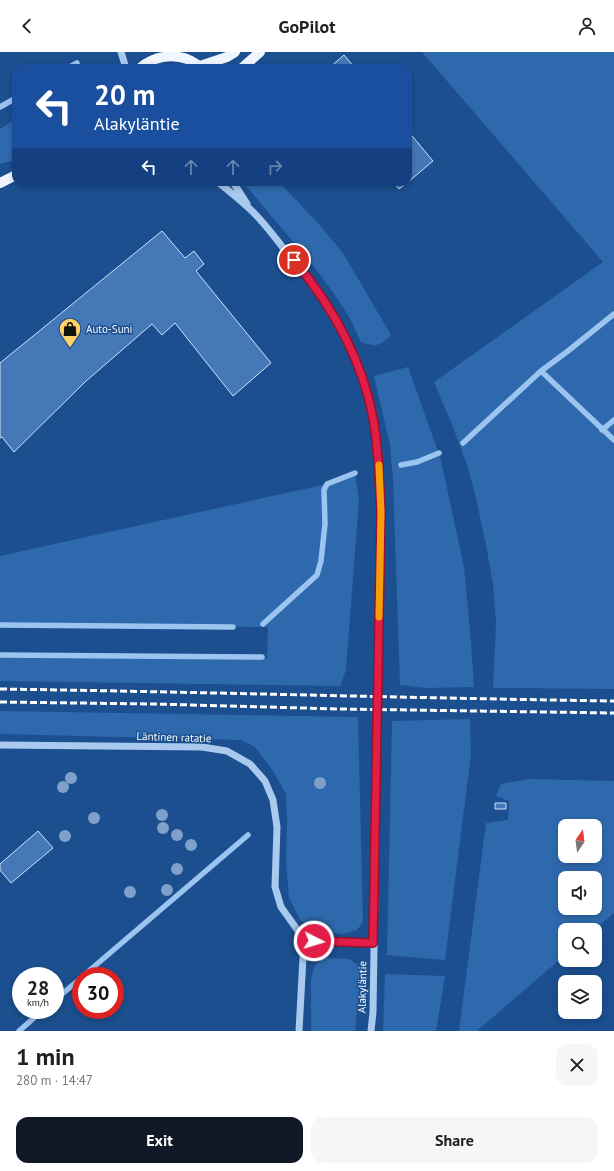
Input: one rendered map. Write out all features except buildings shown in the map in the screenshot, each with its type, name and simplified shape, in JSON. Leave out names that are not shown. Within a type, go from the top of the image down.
[{"type":"main road","points":[[208,64],[227,57],[235,52]]},
{"type":"main road","points":[[246,64],[260,52]]},
{"type":"main road","points":[[145,64],[154,58],[170,53],[192,60],[197,64]]},
{"type":"main road","points":[[0,183],[12,177]]},
{"type":"street","points":[[121,52],[125,64]]},
{"type":"street","name":"Alakyläntie","points":[[223,186],[253,212]]},
{"type":"street","name":"Alakyläntie","points":[[236,186],[253,212],[304,272],[337,320],[358,364],[366,387],[373,418],[378,457],[381,512],[373,1012],[371,1031]]},
{"type":"street","name":"Läntinen ratatie","points":[[0,745],[202,747],[227,751],[250,764],[266,781],[273,800],[276,828],[275,887],[280,907],[304,939]]},
{"type":"street","points":[[299,1031],[304,939],[324,942],[373,943]]},
{"type":"shaded area","points":[[422,52],[614,52],[614,689],[493,688],[496,622],[493,584],[486,545],[467,465],[434,382],[603,262]]},
{"type":"shaded area","points":[[12,122],[12,161],[0,164],[0,129]]},
{"type":"shaded area","points":[[246,186],[283,186],[317,222],[343,253],[391,335],[387,339],[377,345],[370,345],[361,342],[348,315],[335,295]]},
{"type":"shaded area","points":[[408,367],[441,460],[464,567],[474,687],[426,688],[400,685],[393,480],[390,445],[374,376]]},
{"type":"shaded area","points":[[355,473],[359,500],[346,670],[340,686],[0,681],[0,654],[267,658],[268,627],[0,625],[0,556],[327,484]]},
{"type":"shaded area","points":[[0,711],[358,717],[363,922],[357,930],[343,934],[325,932],[301,921],[289,898],[286,862],[286,794],[273,771],[255,747],[241,740],[0,734]]},
{"type":"shaded area","points":[[470,719],[471,754],[445,960],[387,955],[392,721]]},
{"type":"shaded area","points":[[528,779],[614,781],[614,913],[602,923],[558,923],[558,961],[477,1031],[459,1031],[486,823],[508,820],[509,801],[496,796],[501,784]]},
{"type":"shaded area","points":[[325,958],[349,959],[358,965],[360,977],[355,1031],[311,1031],[311,979],[315,965]]},
{"type":"shaded area","points":[[385,974],[445,976],[436,1031],[383,1031]]},
{"type":"waterway","points":[[0,107],[12,100]]},
{"type":"waterway","points":[[463,443],[541,371],[614,314]]},
{"type":"waterway","points":[[541,371],[614,440]]},
{"type":"waterway","points":[[602,430],[614,420]]},
{"type":"waterway","points":[[401,465],[417,462],[439,453]]},
{"type":"waterway","points":[[263,624],[317,575],[321,561],[325,524],[324,490],[327,484],[355,473]]},
{"type":"waterway","points":[[0,625],[233,627]]},
{"type":"waterway","points":[[0,655],[262,657]]},
{"type":"waterway","points":[[94,967],[248,835]]},
{"type":"waterway","points":[[64,992],[72,986]]},
{"type":"waterway","points":[[19,1031],[33,1019]]},
{"type":"railway","points":[[0,689],[614,701]]},
{"type":"railway","points":[[0,702],[614,713]]},
{"type":"slow traffic","points":[[379,465],[381,512],[379,617]]},
{"type":"place","name":"Auto-Suni","points":[[70,348]]},
{"type":"route","points":[[294,260],[323,298],[337,320],[358,364],[366,387],[373,418],[378,457],[381,512],[373,943],[314,941]]}]
